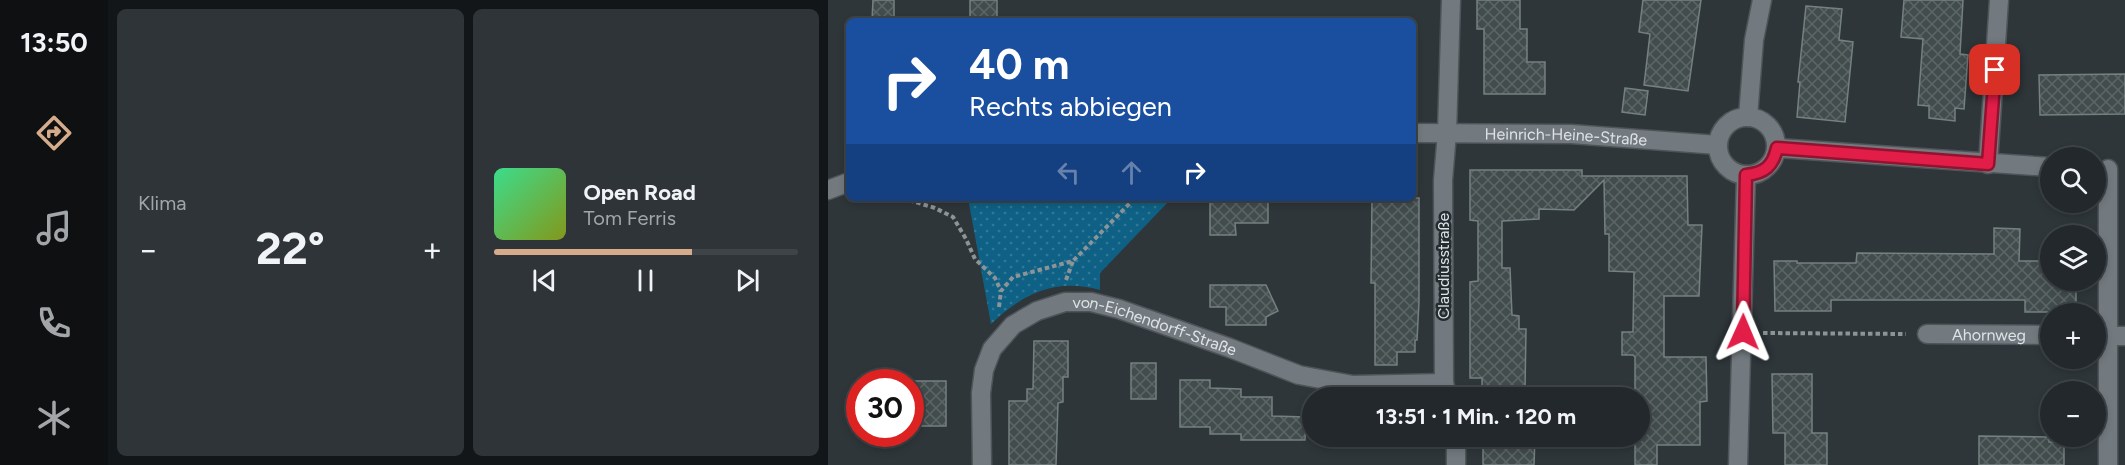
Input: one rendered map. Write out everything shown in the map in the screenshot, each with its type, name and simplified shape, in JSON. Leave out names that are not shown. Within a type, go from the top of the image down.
[{"type":"street","name":"Claudiusstraße","points":[[1446,387],[1443,180],[1447,133],[1450,0]]},
{"type":"street","points":[[1748,117],[1754,40],[1762,0]]},
{"type":"street","points":[[1988,164],[1999,0]]},
{"type":"street","points":[[1748,117],[1760,120],[1769,126],[1775,136],[1777,148],[1774,159],[1768,168],[1759,174],[1746,175],[1733,171],[1724,165],[1719,155],[1720,131],[1737,118],[1748,117]]},
{"type":"street","name":"Heinrich-Heine-Straße","points":[[1416,133],[1571,134],[1718,145]]},
{"type":"street","points":[[1777,148],[2040,167]]},
{"type":"street","points":[[2108,465],[2109,169]]},
{"type":"street","points":[[1738,465],[1746,175]]},
{"type":"street","points":[[828,190],[846,183]]},
{"type":"street","name":"von-Eichendorff-Straße","points":[[982,465],[981,393],[984,370],[992,349],[1012,325],[1037,310],[1065,302],[1091,302],[1119,309],[1299,375],[1353,385],[1390,387]]},
{"type":"street","name":"Ahornweg","points":[[1928,334],[2040,335]]},
{"type":"street","points":[[1456,447],[1456,465]]},
{"type":"path","points":[[912,201],[935,208],[953,217],[975,259],[995,278],[1001,291],[999,309],[1012,325]]},
{"type":"path","points":[[1001,291],[1013,277],[1073,261],[1132,201]]},
{"type":"path","points":[[1743,332],[1928,334]]},
{"type":"shaded area","points":[[969,201],[1169,201],[1100,273],[1100,290],[1069,286],[1041,291],[1028,296],[991,324]]},
{"type":"building","points":[[873,0],[894,0],[894,18],[872,18]]},
{"type":"building","points":[[970,0],[997,0],[997,18],[970,18]]},
{"type":"building","points":[[1477,0],[1520,0],[1520,29],[1527,29],[1527,62],[1545,62],[1545,94],[1484,94],[1484,29],[1477,29]]},
{"type":"building","points":[[1643,0],[1701,0],[1688,91],[1644,85],[1650,34],[1639,32]]},
{"type":"building","points":[[1904,0],[1963,0],[1960,54],[1968,55],[1964,109],[1955,108],[1955,121],[1929,118],[1929,106],[1918,105],[1923,39],[1901,37]]},
{"type":"building","points":[[1806,6],[1842,9],[1839,40],[1853,42],[1845,122],[1797,117],[1800,82],[1798,82]]},
{"type":"building","points":[[2125,74],[2125,114],[2040,115],[2039,75]]},
{"type":"building","points":[[1625,88],[1648,91],[1645,115],[1622,112]]},
{"type":"building","points":[[1470,170],[1582,170],[1582,176],[1687,176],[1688,225],[1702,225],[1699,296],[1664,296],[1664,357],[1706,357],[1707,401],[1700,402],[1700,445],[1657,445],[1657,465],[1635,465],[1635,447],[1650,447],[1650,387],[1635,387],[1635,357],[1622,355],[1622,332],[1633,332],[1634,272],[1609,271],[1609,234],[1605,234],[1604,180],[1574,210],[1539,209],[1539,219],[1502,221],[1502,268],[1510,268],[1512,315],[1519,316],[1519,329],[1526,329],[1525,387],[1482,387],[1482,378],[1470,378],[1470,282],[1478,281],[1478,221],[1470,220]]},
{"type":"building","points":[[1416,198],[1419,198],[1417,340],[1415,340],[1415,352],[1397,352],[1397,365],[1375,365],[1375,283],[1371,283],[1372,201],[1416,201]]},
{"type":"building","points":[[1210,201],[1268,201],[1268,223],[1235,223],[1236,235],[1210,235]]},
{"type":"building","points":[[1994,228],[2020,229],[2019,261],[2040,261],[2040,291],[2076,291],[2076,303],[2040,303],[2040,312],[2025,312],[2025,300],[1831,300],[1831,311],[1775,311],[1774,261],[1856,263],[1857,253],[1994,254]]},
{"type":"building","points":[[1210,285],[1266,285],[1278,311],[1266,317],[1266,325],[1226,325],[1226,307],[1210,307]]},
{"type":"building","points":[[1034,341],[1068,341],[1068,377],[1063,377],[1063,402],[1058,403],[1056,465],[1009,465],[1009,401],[1027,401],[1027,389],[1033,389]]},
{"type":"building","points":[[1131,363],[1156,363],[1156,399],[1131,399]]},
{"type":"building","points":[[1772,374],[1812,374],[1812,433],[1827,433],[1827,465],[1785,465],[1785,433],[1773,433]]},
{"type":"building","points":[[1180,380],[1210,380],[1210,388],[1241,389],[1241,397],[1272,397],[1272,416],[1302,417],[1302,440],[1241,440],[1241,434],[1210,434],[1210,427],[1180,427]]},
{"type":"building","points":[[924,381],[946,381],[946,426],[924,426]]},
{"type":"building","points":[[1979,436],[2040,437],[2040,447],[2064,447],[2064,465],[1979,465]]},
{"type":"building","points":[[1483,447],[1535,447],[1534,465],[1483,465]]},
{"type":"route","points":[[1743,332],[1746,175],[1759,174],[1768,168],[1777,148],[1988,164],[1995,70]]}]
